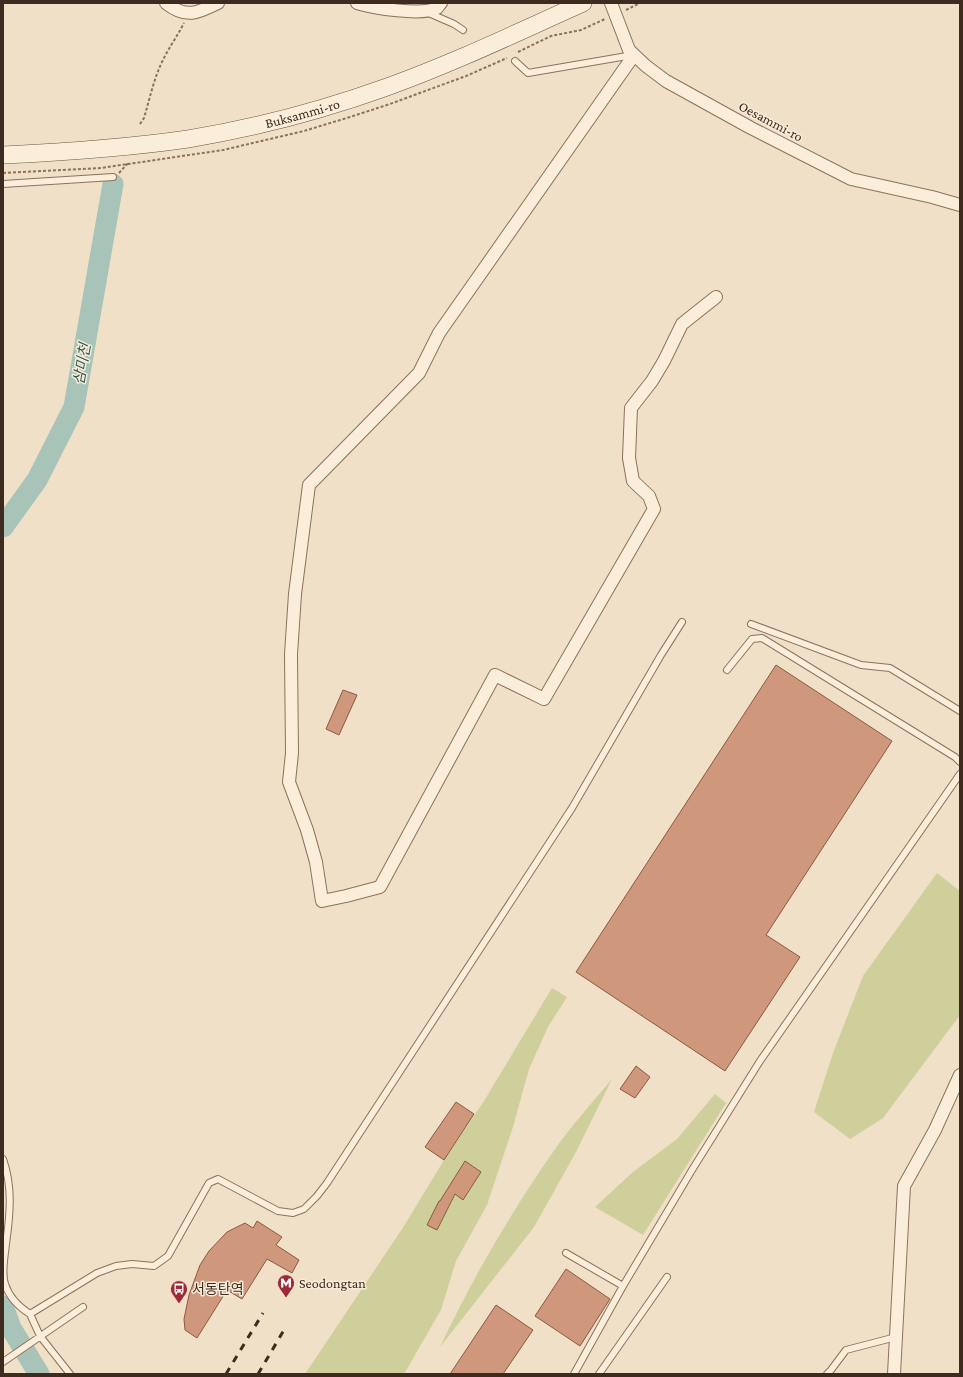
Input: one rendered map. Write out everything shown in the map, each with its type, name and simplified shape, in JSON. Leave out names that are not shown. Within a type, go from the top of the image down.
[{"type":"street","points":[[166,3],[182,12],[188,13],[196,13],[218,3]]},
{"type":"street","points":[[357,3],[375,8],[405,10],[426,10],[437,8],[441,3]]},
{"type":"street","name":"Buksammi-ro","points":[[3,155],[56,153],[181,140],[240,129],[291,117],[358,97],[430,70],[583,3]]},
{"type":"street","name":"Oesammi-ro","points":[[611,3],[629,50],[646,66],[666,81],[751,128],[851,179],[932,197],[960,205]]},
{"type":"street","points":[[634,55],[439,333],[419,373],[309,485],[296,594],[291,654],[292,753],[289,782],[307,830],[316,862],[322,902],[380,887],[495,675],[544,699],[654,509],[649,496],[633,481],[629,458],[631,408],[652,381],[664,361],[682,324],[716,296]]},
{"type":"street","points":[[894,1374],[904,1186],[935,1130],[960,1075]]},
{"type":"lane","points":[[426,10],[463,30]]},
{"type":"lane","points":[[515,61],[528,73],[634,55]]},
{"type":"lane","points":[[3,184],[114,177]]},
{"type":"lane","points":[[30,1314],[97,1273],[116,1266],[132,1264],[154,1266],[168,1256],[209,1183],[218,1179],[278,1211],[293,1213],[304,1209],[317,1196],[572,808],[661,655],[682,622]]},
{"type":"lane","points":[[751,624],[861,665],[890,668],[960,711]]},
{"type":"lane","points":[[727,670],[752,639],[762,638],[955,757],[960,762]]},
{"type":"lane","points":[[574,1374],[623,1286],[692,1170],[760,1061],[960,774]]},
{"type":"lane","points":[[3,1159],[9,1182],[11,1208],[3,1265],[4,1283],[10,1294],[22,1309],[30,1314],[38,1338],[70,1374]]},
{"type":"lane","points":[[566,1253],[623,1286]]},
{"type":"lane","points":[[599,1374],[667,1277]]},
{"type":"lane","points":[[3,1362],[83,1307]]},
{"type":"lane","points":[[827,1374],[846,1350],[896,1337]]},
{"type":"path","points":[[140,124],[144,118],[156,76],[188,13]]},
{"type":"path","points":[[114,177],[128,163]]},
{"type":"green space","points":[[937,873],[960,891],[960,1015],[883,1118],[850,1139],[814,1112],[833,1053],[863,976]]},
{"type":"green space","points":[[552,988],[567,997],[548,1027],[529,1069],[513,1127],[487,1205],[456,1261],[441,1310],[404,1374],[305,1374],[404,1226],[444,1160],[484,1101]]},
{"type":"green space","points":[[612,1079],[576,1152],[534,1227],[440,1347],[492,1247],[537,1175],[574,1124]]},
{"type":"green space","points":[[715,1094],[726,1103],[643,1235],[595,1207],[633,1172],[677,1139]]},
{"type":"building","points":[[776,665],[892,741],[766,935],[800,957],[725,1071],[576,972]]},
{"type":"building","points":[[343,690],[357,695],[339,735],[326,729]]},
{"type":"building","points":[[636,1066],[650,1077],[635,1098],[620,1089]]},
{"type":"building","points":[[456,1102],[474,1114],[444,1160],[425,1147]]},
{"type":"building","points":[[465,1161],[481,1172],[463,1200],[455,1194],[437,1230],[427,1225],[439,1201]]},
{"type":"building","points":[[257,1221],[282,1237],[276,1245],[299,1260],[292,1273],[267,1259],[242,1299],[227,1290],[197,1338],[185,1330],[184,1319],[189,1295],[200,1265],[209,1251],[227,1232],[245,1223],[253,1228]]},
{"type":"building","points":[[566,1269],[610,1299],[580,1346],[535,1316]]},
{"type":"building","points":[[496,1305],[533,1330],[503,1374],[450,1374]]},
{"type":"waterway","name":"삼미천","points":[[3,527],[37,480],[74,407],[113,184]]},
{"type":"waterway","name":"삼미천","points":[[3,1306],[11,1328],[39,1374]]},
{"type":"railway","points":[[226,1374],[263,1313]]},
{"type":"railway","points":[[258,1374],[284,1330]]},
{"type":"place","name":"Seodongtan","points":[[286,1298]]},
{"type":"place","name":"서동탄역","points":[[179,1304]]}]
